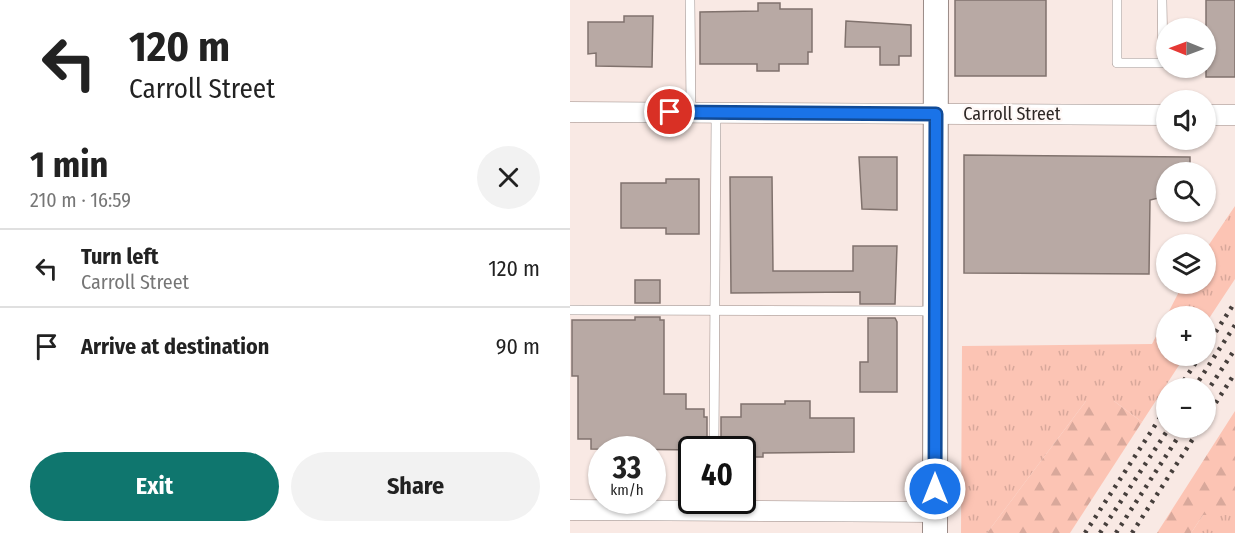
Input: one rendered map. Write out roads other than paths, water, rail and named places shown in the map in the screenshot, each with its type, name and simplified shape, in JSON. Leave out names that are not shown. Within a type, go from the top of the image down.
[{"type":"street","points":[[756,509],[935,522],[936,0]]},
{"type":"street","name":"Carroll Street","points":[[570,112],[1156,115]]},
{"type":"street","points":[[1216,115],[1235,115]]},
{"type":"street","points":[[570,510],[678,507]]},
{"type":"lane","points":[[690,0],[691,113]]},
{"type":"lane","points":[[1116,0],[1117,63],[1162,63],[1162,0]]},
{"type":"lane","points":[[714,436],[716,113]]},
{"type":"lane","points":[[570,310],[936,311]]},
{"type":"railway","points":[[1216,331],[1235,302]]},
{"type":"railway","points":[[1201,378],[1235,325]]},
{"type":"railway","points":[[1216,378],[1235,349]]},
{"type":"railway","points":[[1186,378],[1193,366]]},
{"type":"railway","points":[[1216,402],[1235,373]]},
{"type":"railway","points":[[1085,533],[1156,424]]},
{"type":"railway","points":[[1100,533],[1162,438]]},
{"type":"railway","points":[[1116,533],[1178,438]]},
{"type":"railway","points":[[1132,533],[1194,438]]}]
